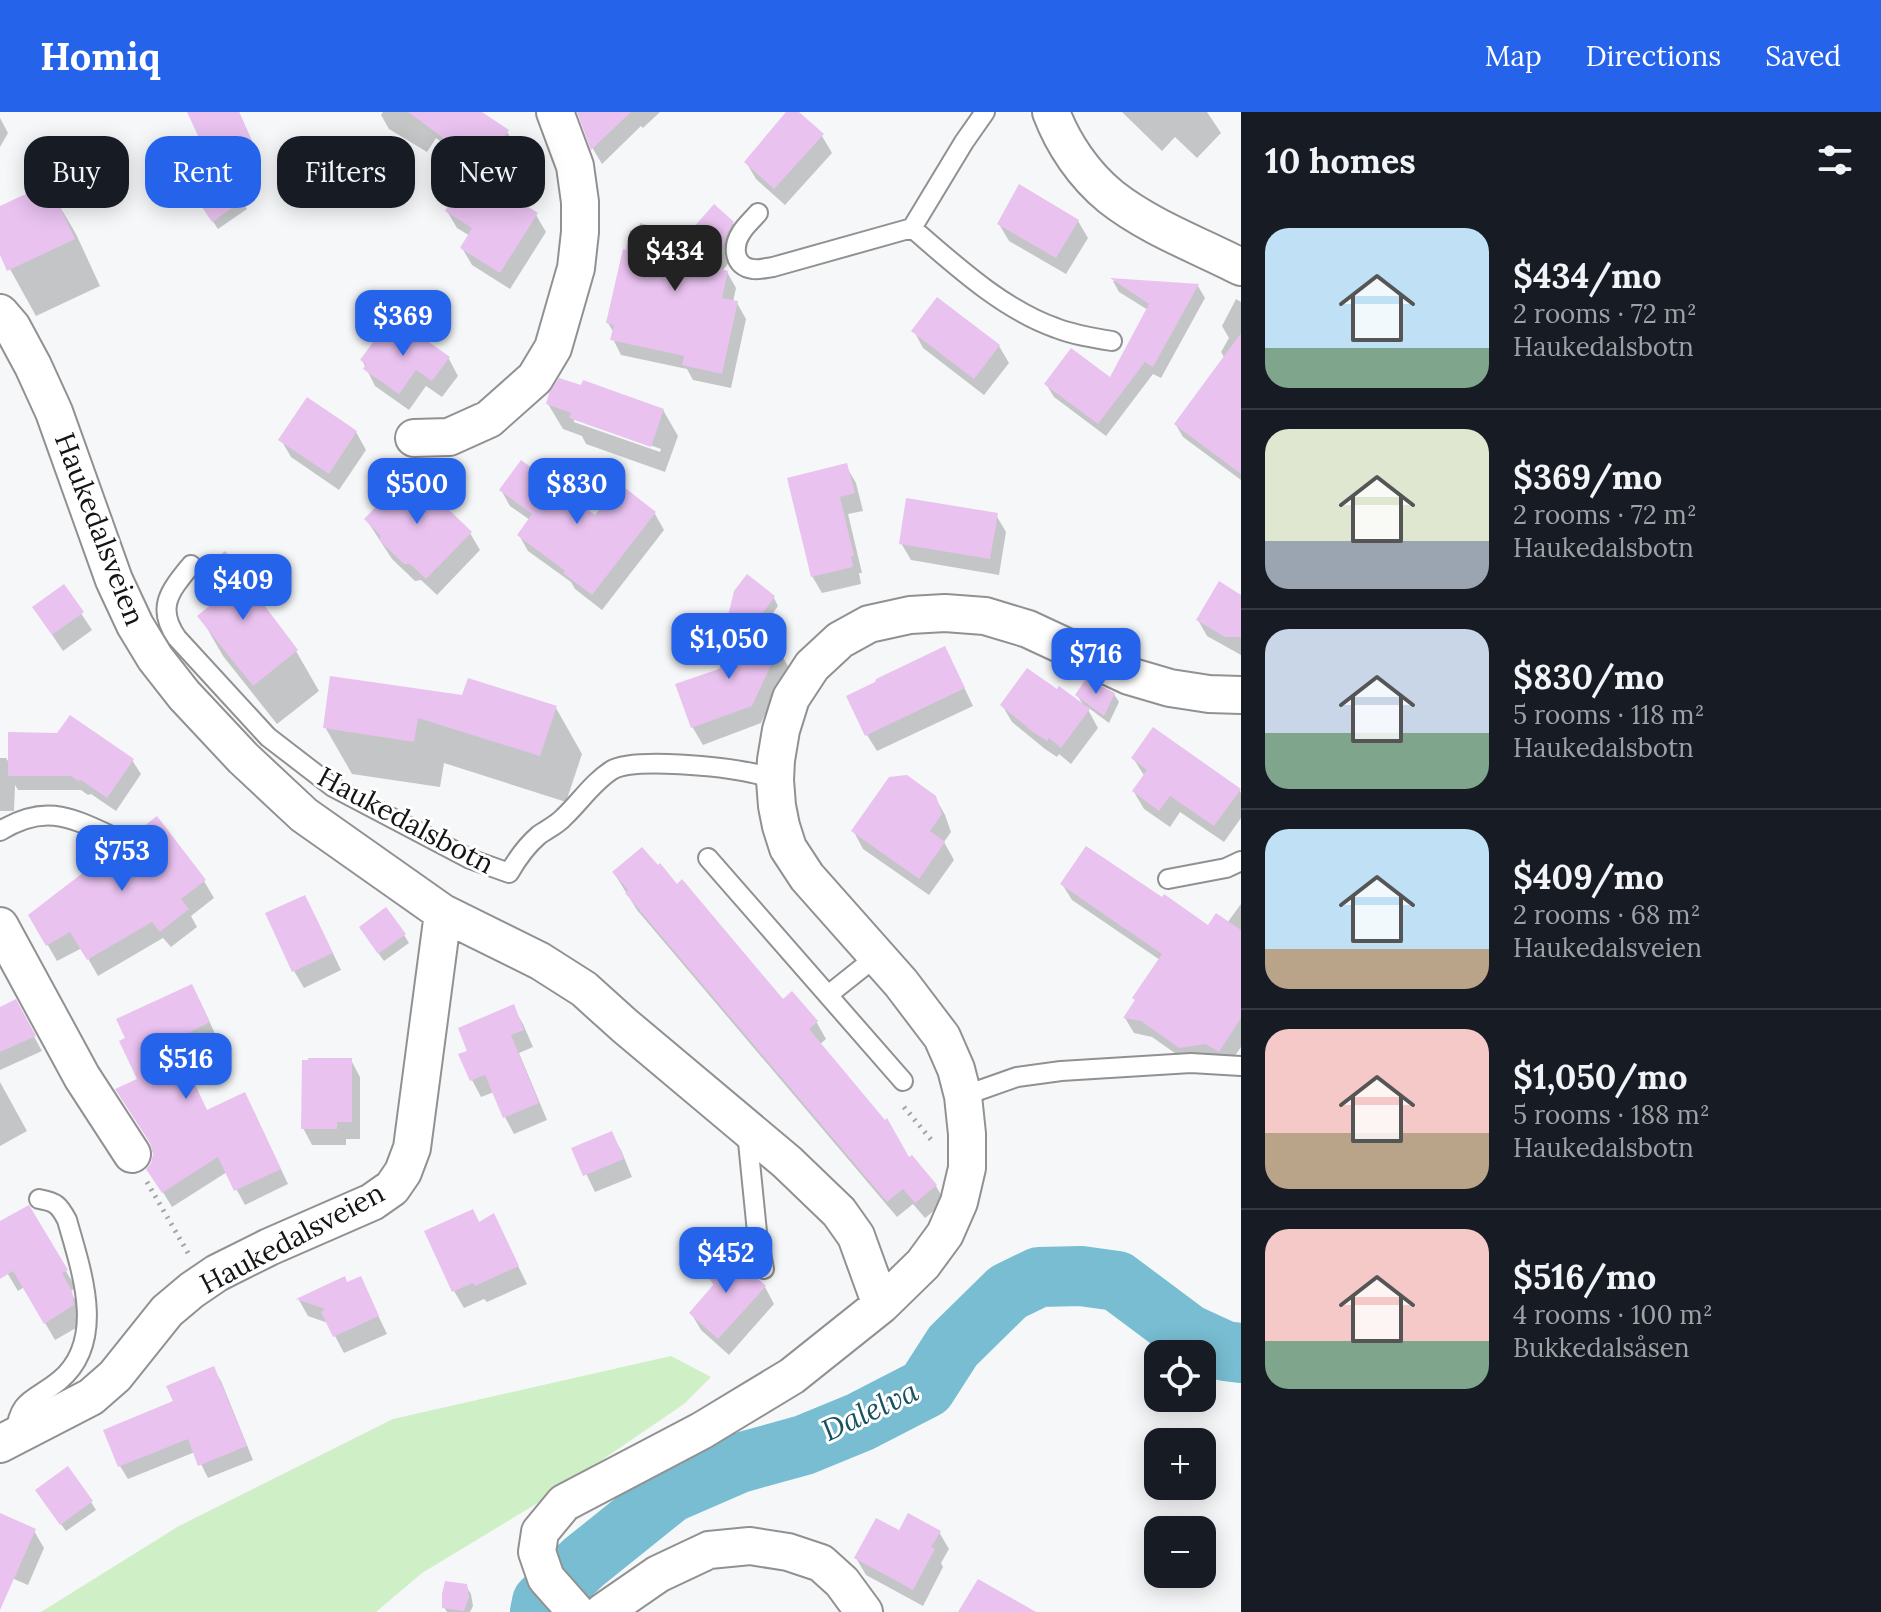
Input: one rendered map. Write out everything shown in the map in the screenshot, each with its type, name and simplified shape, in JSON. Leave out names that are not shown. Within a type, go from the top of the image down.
[{"type":"street","points":[[414,438],[449,437],[489,419],[535,378],[553,348],[576,268],[580,232],[575,166],[555,112]]},
{"type":"street","points":[[1051,112],[1079,164],[1110,196],[1149,221],[1241,267]]},
{"type":"street","name":"Haukedalsveien","points":[[0,313],[12,327],[54,412],[114,580],[135,625],[155,658],[184,695],[243,758],[304,815],[443,913],[540,961],[584,989],[787,1162],[839,1212],[856,1236],[881,1305]]},
{"type":"street","points":[[576,1612],[546,1578],[537,1552],[540,1532],[564,1503],[701,1431],[792,1376],[881,1305],[923,1264],[945,1234],[959,1202],[967,1168],[967,1134],[963,1096],[956,1069],[942,1037],[901,983],[807,877],[788,848],[777,806],[776,760],[791,698],[812,666],[840,640],[869,624],[910,615],[945,613],[985,616],[1028,629],[1129,676],[1170,688],[1241,695]]},
{"type":"street","name":"Haukedalsveien","points":[[7,1440],[91,1397],[115,1376],[167,1311],[204,1281],[269,1247],[372,1202],[392,1188],[403,1172],[412,1148],[443,913]]},
{"type":"street","points":[[0,926],[82,1077],[132,1154]]},
{"type":"street","points":[[603,1612],[658,1574],[709,1550],[750,1546],[788,1552],[821,1563],[842,1582],[864,1612]]},
{"type":"lane","points":[[758,213],[741,232],[736,243],[738,260],[748,269],[773,267],[912,228],[985,112]]},
{"type":"lane","points":[[912,228],[1003,301],[1053,328],[1112,341]]},
{"type":"lane","name":"Haukedalsbotn","points":[[191,565],[170,592],[166,615],[168,625],[268,737],[333,787],[470,859],[509,873],[521,853],[538,836],[561,820],[602,777],[626,765],[714,767],[754,773],[775,780]]},
{"type":"lane","points":[[0,831],[18,820],[56,816],[76,819],[109,835]]},
{"type":"lane","points":[[708,858],[903,1081]]},
{"type":"lane","points":[[1168,879],[1226,868],[1241,861]]},
{"type":"lane","points":[[828,995],[877,956]]},
{"type":"lane","points":[[963,1096],[1017,1077],[1061,1071],[1191,1063],[1241,1066]]},
{"type":"lane","points":[[747,1129],[757,1232],[764,1269]]},
{"type":"lane","name":"Haukedalsveien","points":[[7,1440],[24,1405],[61,1379],[74,1364],[81,1351],[86,1329],[87,1304],[67,1220],[54,1202],[39,1199]]},
{"type":"path","points":[[903,1081],[898,1099],[964,1180]]},
{"type":"path","points":[[132,1154],[204,1281]]},
{"type":"green space","points":[[671,1356],[711,1377],[684,1404],[546,1498],[422,1573],[376,1612],[41,1612],[179,1526],[393,1419]]},
{"type":"water","points":[[926,1388],[908,1400],[863,1450],[826,1462],[804,1445],[863,1392]]},
{"type":"building","points":[[187,112],[239,112],[250,136],[198,136]]},
{"type":"building","points":[[408,112],[482,112],[509,130],[505,136],[441,136]]},
{"type":"building","points":[[577,112],[631,112],[591,150]]},
{"type":"building","points":[[786,112],[799,112],[824,134],[774,189],[744,162]]},
{"type":"building","points":[[1019,184],[1079,220],[1056,258],[997,224]]},
{"type":"building","points":[[24,195],[24,208],[61,208],[75,239],[7,271],[0,255],[0,206]]},
{"type":"building","points":[[714,204],[734,222],[724,243],[705,265],[728,271],[722,298],[738,301],[722,374],[682,365],[684,356],[610,340],[614,325],[606,323],[630,230],[638,232],[640,223],[686,236]]},
{"type":"building","points":[[202,208],[232,208],[212,222]]},
{"type":"building","points":[[447,208],[530,208],[538,213],[500,273],[460,248],[472,228],[445,211]]},
{"type":"building","points":[[1110,278],[1199,284],[1153,367],[1145,362],[1098,424],[1044,384],[1071,348],[1110,377],[1149,304]]},
{"type":"building","points":[[937,297],[1000,345],[974,379],[911,331]]},
{"type":"building","points":[[398,320],[450,357],[432,381],[416,370],[399,394],[363,369],[366,364],[360,360],[376,338],[382,341]]},
{"type":"building","points":[[1241,333],[1241,474],[1174,424]]},
{"type":"building","points":[[559,378],[581,385],[583,380],[664,409],[651,447],[569,418],[571,413],[546,404]]},
{"type":"building","points":[[307,397],[357,431],[329,474],[278,440]]},
{"type":"building","points":[[521,460],[595,515],[620,484],[656,512],[592,595],[517,535],[532,514],[499,490]]},
{"type":"building","points":[[847,463],[855,493],[840,497],[854,556],[851,556],[853,567],[811,577],[787,478]]},
{"type":"building","points":[[410,472],[472,532],[426,579],[410,564],[404,564],[380,541],[380,535],[364,519]]},
{"type":"building","points":[[906,498],[998,513],[990,559],[899,544]]},
{"type":"building","points":[[225,551],[298,650],[253,686],[197,616],[218,599],[198,575]]},
{"type":"building","points":[[747,574],[775,596],[750,631],[728,616],[734,591]]},
{"type":"building","points":[[1219,581],[1241,595],[1241,637],[1225,637],[1196,620]]},
{"type":"building","points":[[64,584],[84,612],[52,635],[32,607]]},
{"type":"building","points":[[738,628],[779,647],[752,706],[691,728],[675,684],[719,669]]},
{"type":"building","points":[[945,646],[965,688],[865,736],[846,696]]},
{"type":"building","points":[[1027,668],[1090,709],[1061,748],[1049,738],[1047,741],[1033,732],[1000,705]]},
{"type":"building","points":[[330,676],[462,695],[468,678],[557,706],[540,756],[418,718],[414,742],[323,728]]},
{"type":"building","points":[[1086,679],[1115,693],[1104,716],[1075,695]]},
{"type":"building","points":[[70,715],[134,759],[107,798],[71,776],[8,776],[8,732],[57,733]]},
{"type":"building","points":[[1153,727],[1241,789],[1214,826],[1170,796],[1159,811],[1132,791],[1147,770],[1131,758]]},
{"type":"building","points":[[907,775],[936,796],[942,814],[930,831],[945,842],[919,879],[851,831],[889,777]]},
{"type":"building","points":[[157,816],[206,880],[181,899],[189,909],[160,932],[152,922],[87,960],[70,932],[46,946],[28,915]]},
{"type":"building","points":[[1086,846],[1208,925],[1216,913],[1241,930],[1241,1018],[1219,1052],[1206,1044],[1179,1048],[1141,1021],[1123,1018],[1135,1000],[1132,998],[1162,954],[1060,884]]},
{"type":"building","points":[[642,847],[677,884],[682,879],[783,999],[792,991],[818,1021],[809,1029],[885,1120],[887,1118],[909,1157],[912,1155],[937,1185],[915,1203],[903,1189],[887,1202],[625,893],[628,890],[612,872]]},
{"type":"building","points":[[305,895],[333,953],[292,972],[265,913]]},
{"type":"building","points":[[386,907],[406,934],[378,954],[359,927]]},
{"type":"building","points":[[192,984],[210,1022],[174,1040],[207,1110],[245,1092],[281,1169],[234,1191],[218,1157],[162,1193],[146,1169],[153,1154],[150,1143],[115,1089],[137,1079],[119,1041],[125,1038],[116,1019]]},
{"type":"building","points":[[16,999],[36,1036],[0,1052],[0,1007]]},
{"type":"building","points":[[514,1004],[524,1030],[511,1035],[539,1103],[503,1118],[485,1075],[470,1081],[458,1054],[467,1051],[458,1028]]},
{"type":"building","points":[[352,1058],[352,1122],[337,1122],[337,1129],[301,1129],[302,1060]]},
{"type":"building","points":[[612,1131],[624,1159],[583,1176],[571,1148]]},
{"type":"building","points":[[29,1205],[68,1270],[62,1273],[72,1291],[74,1305],[44,1324],[13,1271],[0,1279],[0,1221]]},
{"type":"building","points":[[473,1209],[479,1222],[494,1213],[519,1266],[475,1286],[473,1283],[452,1292],[424,1231]]},
{"type":"building","points":[[725,1252],[766,1286],[718,1339],[689,1313],[714,1284],[705,1274]]},
{"type":"building","points":[[345,1276],[347,1282],[361,1276],[379,1316],[333,1337],[321,1312],[325,1309],[296,1299]]},
{"type":"building","points":[[214,1366],[247,1446],[198,1466],[188,1439],[118,1467],[103,1430],[173,1401],[166,1386]]},
{"type":"building","points":[[68,1466],[93,1501],[60,1525],[35,1490]]},
{"type":"building","points":[[0,1513],[36,1529],[0,1610]]},
{"type":"building","points":[[908,1513],[941,1531],[913,1590],[854,1558],[876,1518],[899,1530]]},
{"type":"building","points":[[978,1579],[1036,1612],[958,1612]]},
{"type":"building","points":[[445,1581],[467,1584],[469,1597],[464,1611],[442,1608]]},
{"type":"waterway","name":"Dalelva","points":[[540,1612],[542,1602],[584,1562],[670,1493],[739,1463],[804,1445],[860,1422],[926,1388],[953,1346],[1008,1292],[1039,1277],[1081,1276],[1117,1281],[1188,1334],[1225,1351],[1241,1353]]}]
